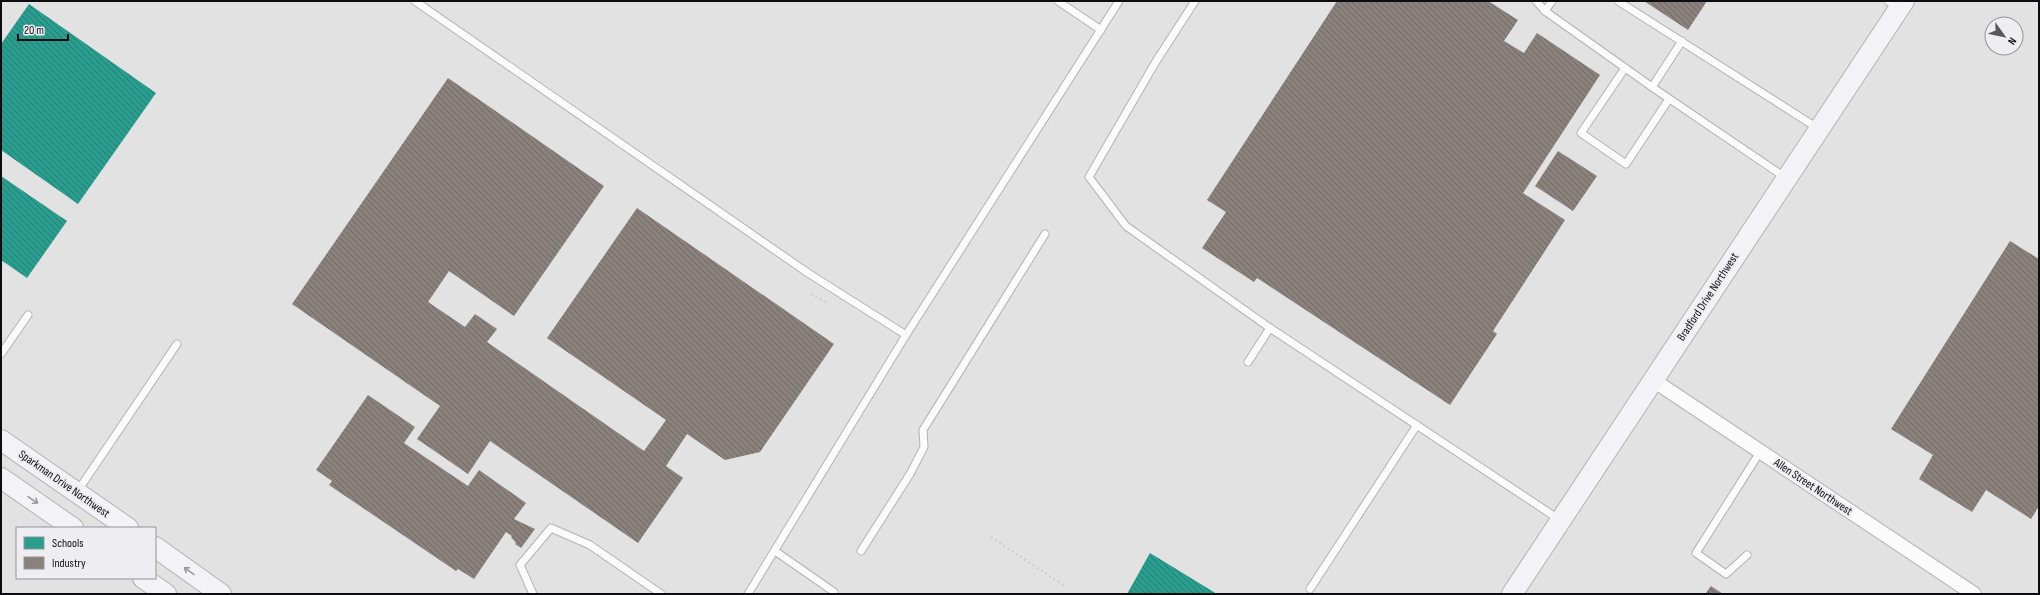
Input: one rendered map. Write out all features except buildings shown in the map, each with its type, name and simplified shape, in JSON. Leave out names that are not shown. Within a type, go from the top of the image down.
[{"type":"main road","name":"Bradford Drive Northwest","points":[[1512,594],[1819,129],[1897,3]]},
{"type":"main road","name":"Sparkman Drive Northwest","points":[[1,440],[127,527]]},
{"type":"main road","points":[[1,478],[72,527]]},
{"type":"main road","points":[[156,548],[221,594]]},
{"type":"main road","points":[[144,579],[166,594]]},
{"type":"street","name":"Allen Street Northwest","points":[[1653,380],[1974,594]]},
{"type":"lane","points":[[415,1],[808,273],[906,335]]},
{"type":"lane","points":[[1058,1],[1101,30]]},
{"type":"lane","points":[[748,594],[906,335],[1119,1]]},
{"type":"lane","points":[[1195,1],[1156,63],[1089,177],[1126,226],[1270,328],[1561,521]]},
{"type":"lane","points":[[1536,1],[1545,11],[1625,68],[1786,179]]},
{"type":"lane","points":[[1545,11],[1552,1]]},
{"type":"lane","points":[[1618,1],[1819,129]]},
{"type":"lane","points":[[1652,87],[1682,41]]},
{"type":"lane","points":[[1625,68],[1581,133],[1626,164],[1669,99]]},
{"type":"lane","points":[[861,551],[910,474],[924,447],[923,430],[1045,234]]},
{"type":"lane","points":[[1,354],[28,315]]},
{"type":"lane","points":[[1248,362],[1270,328]]},
{"type":"lane","points":[[77,492],[177,344]]},
{"type":"lane","points":[[1310,589],[1417,425]]},
{"type":"lane","points":[[1747,555],[1726,574],[1696,554],[1760,452]]},
{"type":"lane","points":[[533,594],[520,564],[551,528],[590,545],[661,594]]},
{"type":"lane","points":[[775,551],[834,592]]},
{"type":"path","points":[[811,294],[829,304]]},
{"type":"path","points":[[991,537],[1066,587]]}]
